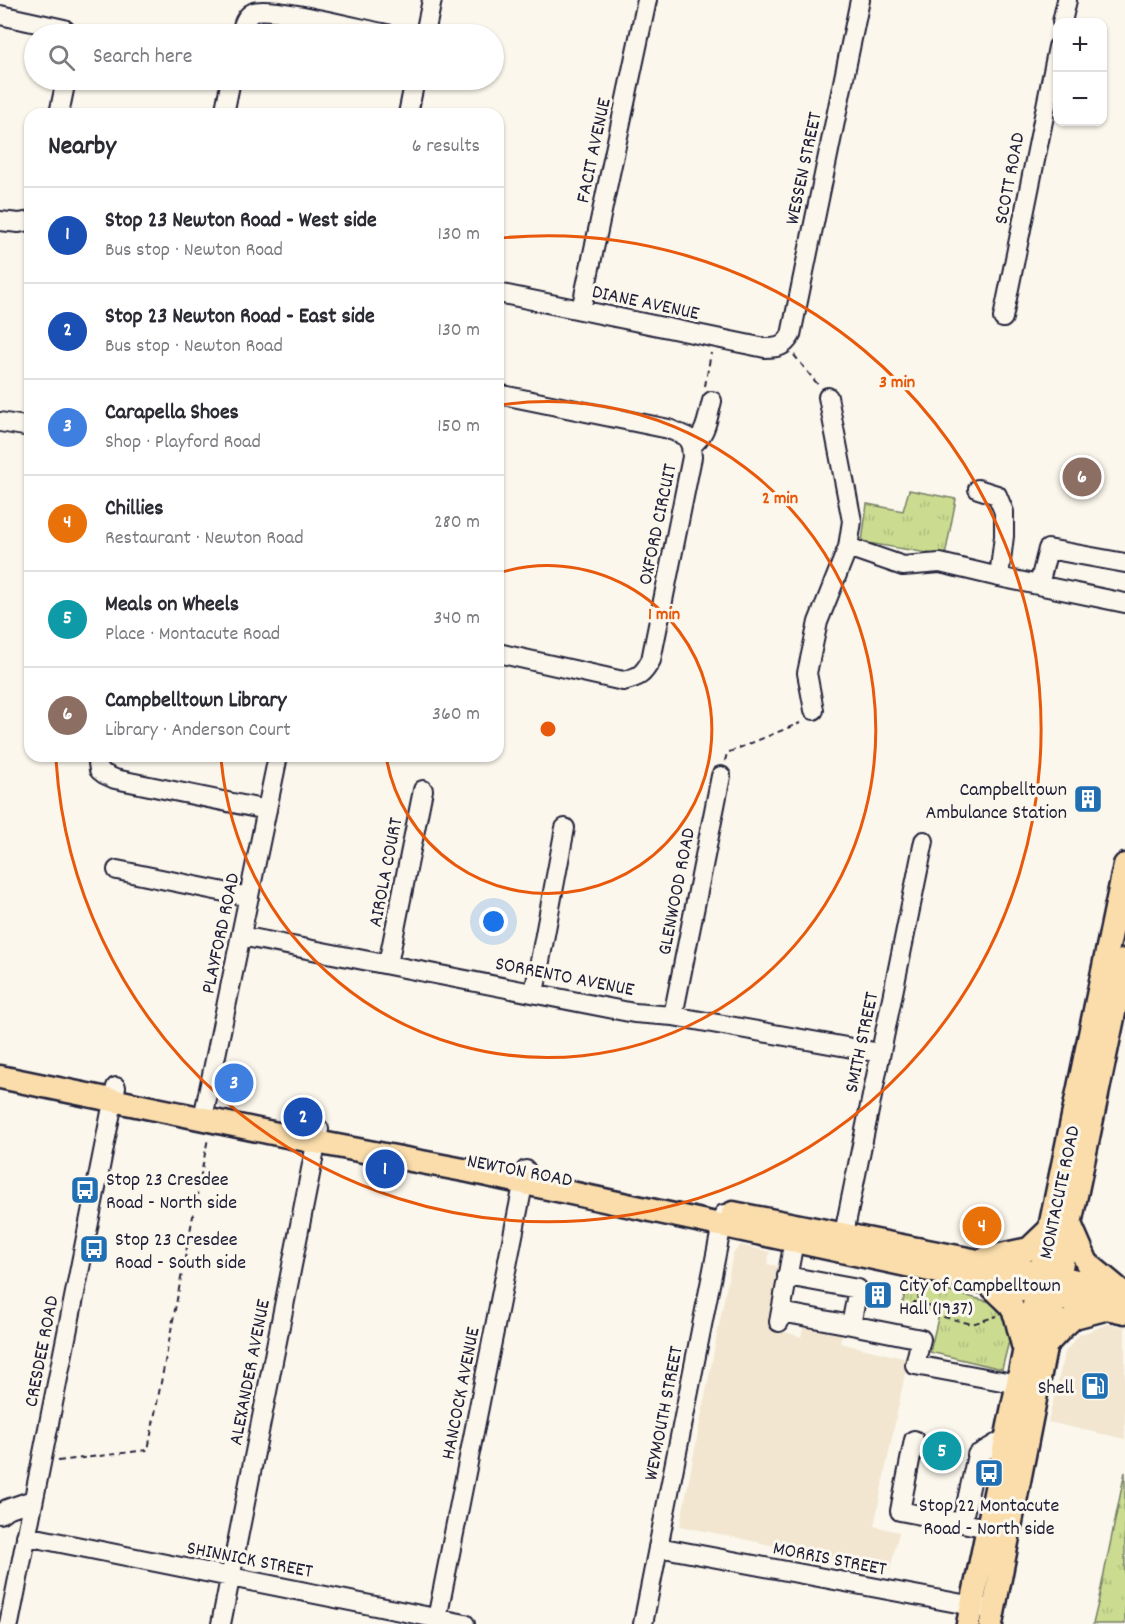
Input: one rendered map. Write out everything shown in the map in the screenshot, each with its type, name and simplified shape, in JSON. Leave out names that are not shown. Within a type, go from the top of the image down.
[{"type":"main road","name":"MONTACUTE ROAD","points":[[981,1616],[1060,1227],[1119,969],[1125,865]]},
{"type":"main road","name":"NEWTON ROAD","points":[[0,1063],[207,1115],[842,1242],[976,1261],[1048,1285]]},
{"type":"main road","name":"NEWTON ROAD","points":[[0,1077],[115,1093]]},
{"type":"main road","name":"NEWTON ROAD","points":[[723,1218],[794,1241],[842,1242],[988,1283],[1048,1285]]},
{"type":"main road","points":[[976,1261],[1029,1249],[1060,1227],[1119,1301]]},
{"type":"main road","points":[[988,1283],[1006,1299],[1035,1349],[1074,1317],[1119,1301]]},
{"type":"main road","points":[[1048,1285],[1119,1301]]},
{"type":"main road","name":"MONTACUTE ROAD","points":[[981,1616],[988,1528],[1006,1438],[1018,1384],[1035,1349]]},
{"type":"street","points":[[426,24],[432,0]]},
{"type":"street","name":"FACIT AVENUE","points":[[581,310],[647,0]]},
{"type":"street","name":"WESSEN STREET","points":[[785,345],[791,335],[860,0]]},
{"type":"street","points":[[1063,18],[1067,0]]},
{"type":"street","points":[[243,24],[251,13],[260,9],[340,24]]},
{"type":"street","points":[[0,15],[41,24]]},
{"type":"street","name":"SCOTT ROAD","points":[[1003,318],[1053,72]]},
{"type":"street","points":[[60,108],[64,90]]},
{"type":"street","points":[[225,108],[229,90]]},
{"type":"street","points":[[409,108],[413,90]]},
{"type":"street","points":[[0,221],[19,224],[24,222]]},
{"type":"street","name":"DIANE AVENUE","points":[[504,294],[765,348],[785,345]]},
{"type":"street","name":"OXFORD CIRCUIT","points":[[691,446],[704,432],[708,393]]},
{"type":"street","name":"OXFORD CIRCUIT","points":[[504,395],[669,429],[687,437],[693,457],[651,660],[645,672],[623,681],[504,654]]},
{"type":"street","points":[[814,710],[807,673],[818,622],[848,547],[852,520],[828,397]]},
{"type":"street","points":[[0,422],[24,426]]},
{"type":"street","points":[[978,489],[997,495],[1004,512],[1004,536],[999,577]]},
{"type":"street","points":[[848,547],[903,566],[940,563],[1125,603]]},
{"type":"street","points":[[1039,585],[1048,549],[1125,563]]},
{"type":"street","points":[[98,762],[99,770],[115,779],[267,810]]},
{"type":"street","name":"PLAYFORD ROAD","points":[[207,1115],[277,762]]},
{"type":"street","name":"GLENWOOD ROAD","points":[[672,1016],[721,776]]},
{"type":"street","name":"AIROLA COURT","points":[[388,964],[423,790]]},
{"type":"street","points":[[534,993],[565,828]]},
{"type":"street","name":"SMITH STREET","points":[[842,1242],[924,841]]},
{"type":"street","points":[[117,870],[249,897]]},
{"type":"street","name":"SORRENTO AVENUE","points":[[242,936],[634,1013],[672,1016],[880,1053]]},
{"type":"street","name":"CRESDEE ROAD","points":[[9,1624],[115,1093]]},
{"type":"street","name":"ALEXANDER AVENUE","points":[[220,1624],[317,1136]]},
{"type":"street","name":"HANCOCK AVENUE","points":[[436,1621],[524,1177]]},
{"type":"street","name":"WEYMOUTH STREET","points":[[643,1624],[723,1218]]},
{"type":"street","points":[[794,1241],[779,1318],[851,1325],[921,1339],[915,1365],[1018,1384]]},
{"type":"street","points":[[787,1276],[858,1289],[851,1325]]},
{"type":"street","points":[[962,1523],[977,1455],[1006,1438]]},
{"type":"street","points":[[914,1440],[900,1511],[988,1528]]},
{"type":"street","points":[[0,1514],[7,1509],[33,1500]]},
{"type":"street","name":"SHINNICK STREET","points":[[26,1536],[436,1621],[465,1624]]},
{"type":"street","name":"MORRIS STREET","points":[[658,1547],[981,1616]]},
{"type":"path","points":[[708,393],[714,338]]},
{"type":"path","points":[[785,345],[828,397]]},
{"type":"path","points":[[721,776],[727,753],[800,723]]},
{"type":"path","points":[[41,1463],[148,1450],[207,1115]]},
{"type":"path","points":[[905,1314],[918,1298],[922,1280]]},
{"type":"path","points":[[918,1298],[944,1317],[972,1324],[1014,1311]]},
{"type":"shaded area","points":[[741,1245],[770,1252],[767,1264],[783,1267],[773,1328],[801,1337],[805,1320],[843,1328],[840,1343],[908,1359],[874,1526],[899,1532],[890,1570],[680,1526],[733,1253]]},
{"type":"shaded area","points":[[1108,1324],[1125,1327],[1125,1439],[1048,1422],[1065,1352],[1079,1335]]},
{"type":"green space","points":[[909,490],[956,499],[945,556],[862,542],[867,504],[903,511]]},
{"type":"green space","points":[[908,1282],[991,1302],[1009,1322],[1012,1329],[1002,1369],[930,1352],[939,1314],[902,1305]]},
{"type":"green space","points":[[1125,1472],[1125,1624],[1093,1624],[1098,1603]]},
{"type":"place","name":"Campbelltown Library","points":[[1082,477]]},
{"type":"place","name":"Campbelltown Ambulance Station","points":[[1088,799]]},
{"type":"place","name":"Carapella Shoes","points":[[234,1083]]},
{"type":"place","name":"Stop 23 Newton Road - East side","points":[[303,1117]]},
{"type":"place","name":"Stop 23 Newton Road - West side","points":[[385,1169]]},
{"type":"place","name":"Stop 23 Cresdee Road - North side","points":[[85,1190]]},
{"type":"place","name":"Chillies","points":[[982,1226]]},
{"type":"place","name":"Stop 23 Cresdee Road - South side","points":[[94,1249]]},
{"type":"place","name":"City of Campbelltown Hall (1937)","points":[[878,1295]]},
{"type":"place","name":"Shell","points":[[1095,1386]]},
{"type":"place","name":"Meals on Wheels","points":[[942,1451]]},
{"type":"place","name":"Stop 22 Montacute Road - North side","points":[[989,1473]]}]
